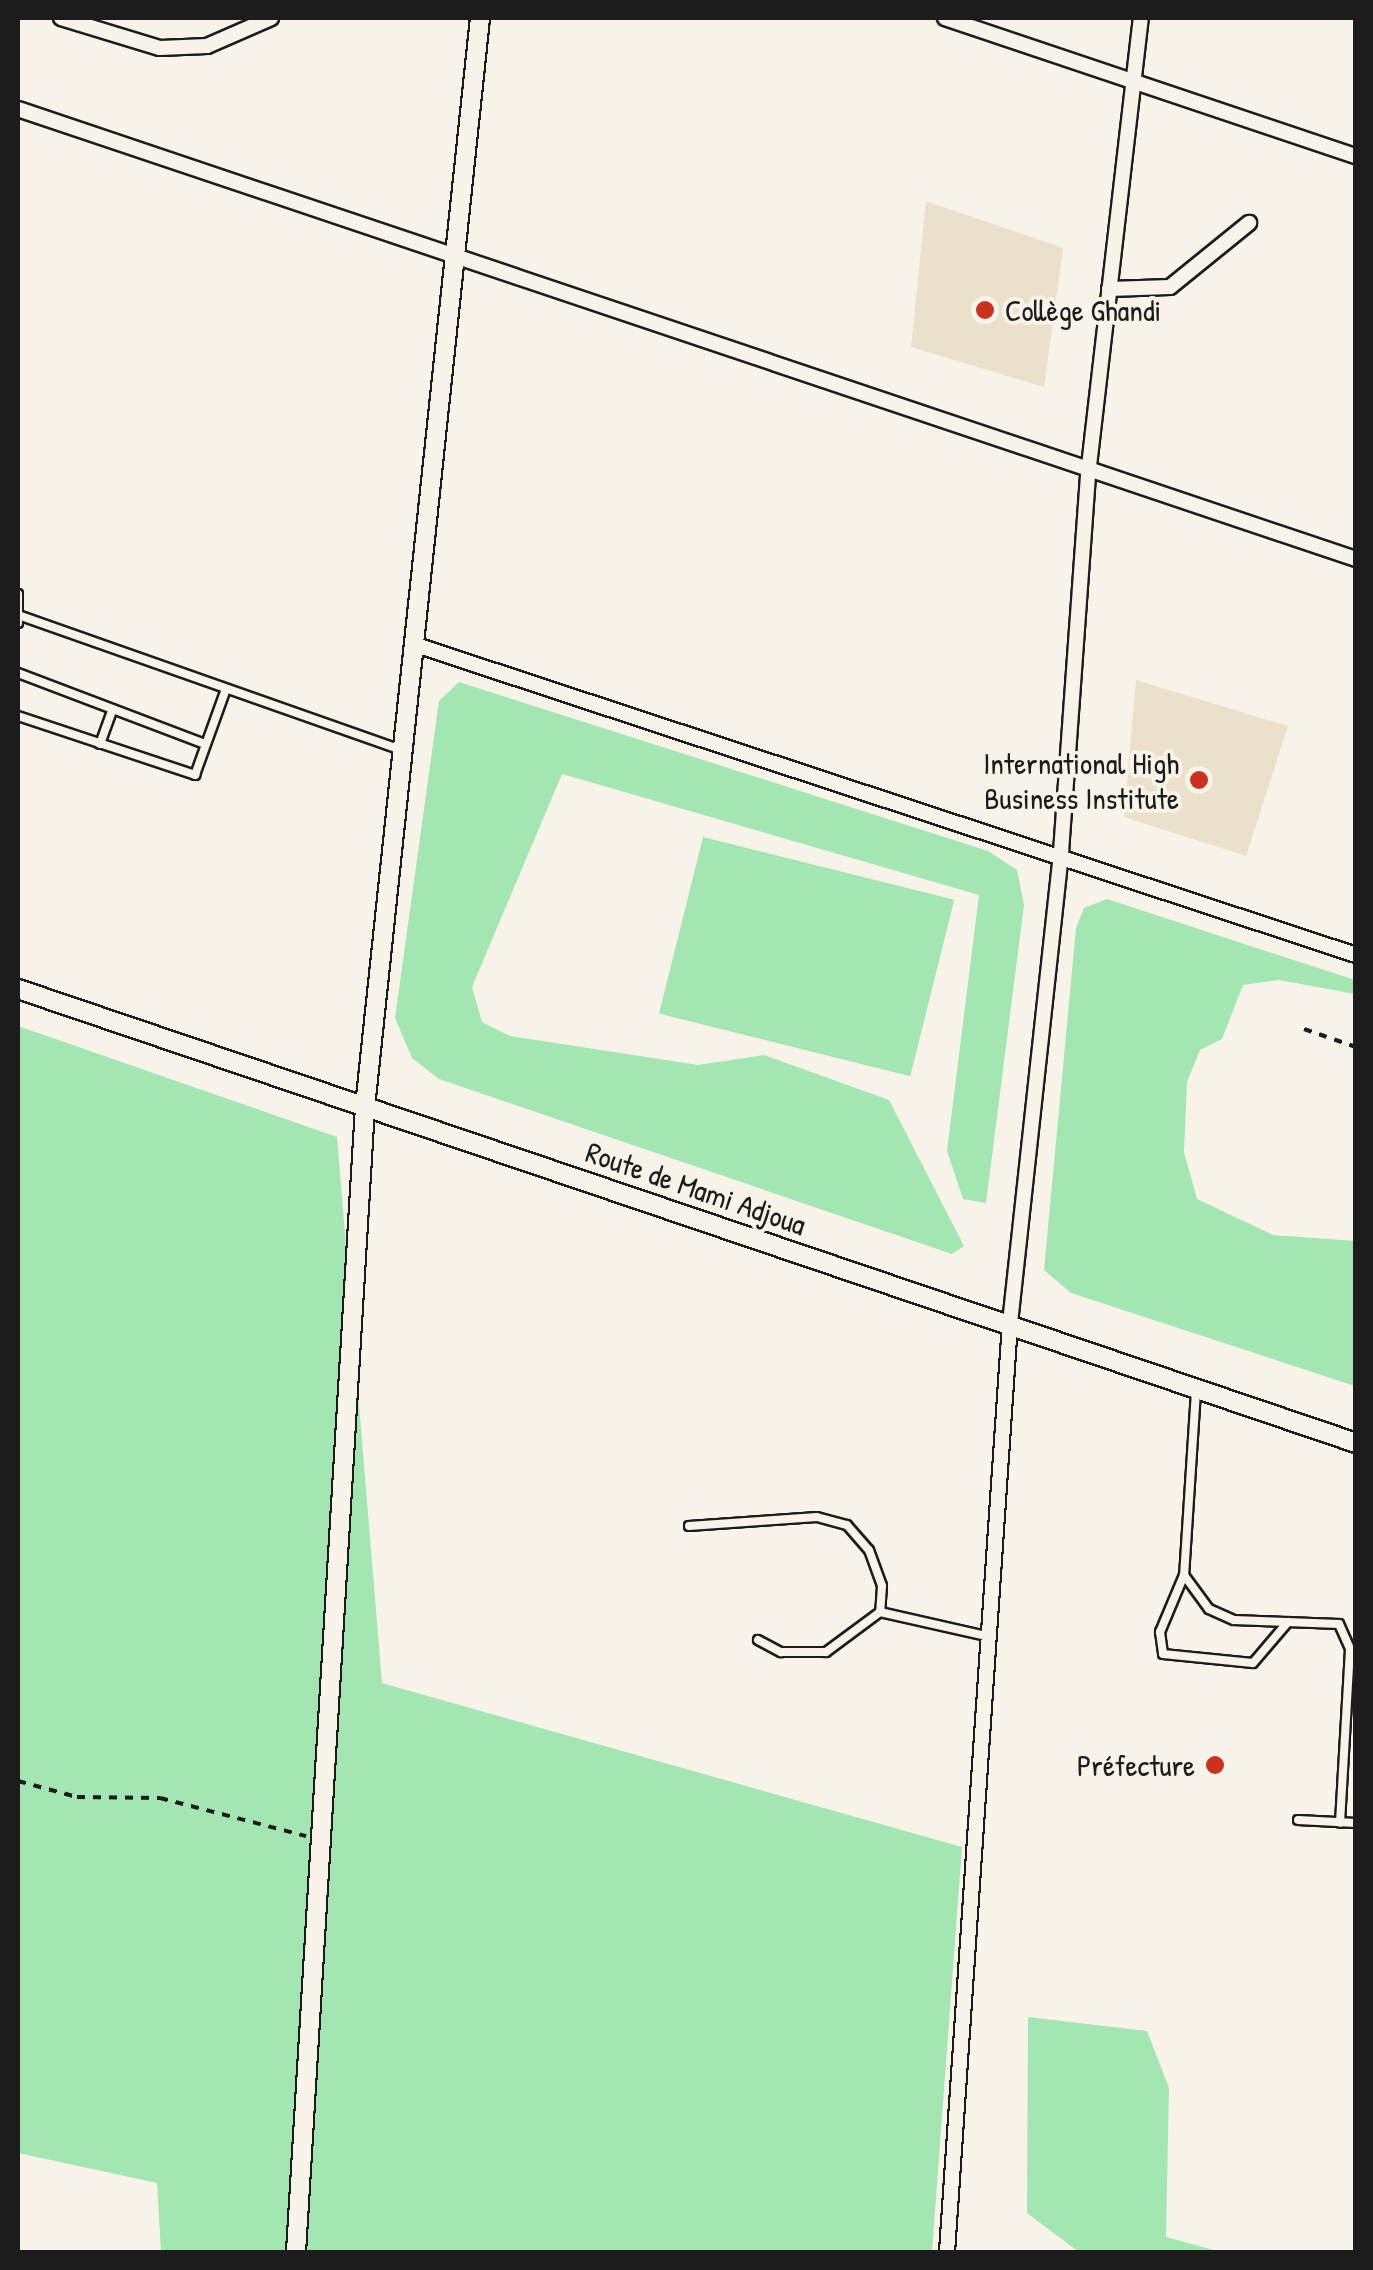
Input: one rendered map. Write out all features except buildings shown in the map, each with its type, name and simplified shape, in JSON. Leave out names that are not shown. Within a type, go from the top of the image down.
[{"type":"street","points":[[62,18],[160,48],[207,46],[271,18]]},
{"type":"street","points":[[296,2252],[365,1106],[399,749],[480,18]]},
{"type":"street","points":[[945,18],[1356,156]]},
{"type":"street","points":[[947,2252],[1010,1322],[1061,852],[1089,466],[1142,18]]},
{"type":"street","points":[[18,110],[1356,558]]},
{"type":"street","points":[[1109,289],[1170,287],[1249,223]]},
{"type":"street","points":[[413,644],[1061,852],[1356,955]]},
{"type":"street","name":"Route de Mami Adjoua","points":[[18,989],[1010,1322],[1356,1443]]},
{"type":"lane","points":[[18,594],[20,620],[399,749]]},
{"type":"lane","points":[[18,673],[205,744]]},
{"type":"lane","points":[[18,716],[195,775],[226,689]]},
{"type":"lane","points":[[100,744],[114,710]]},
{"type":"lane","points":[[1196,1389],[1184,1575],[1160,1632],[1164,1654],[1253,1664],[1288,1622]]},
{"type":"lane","points":[[689,1526],[817,1517],[847,1525],[876,1568],[880,1612]]},
{"type":"lane","points":[[1184,1575],[1209,1609],[1288,1622],[1339,1624],[1352,1681],[1340,1823]]},
{"type":"lane","points":[[758,1640],[781,1652],[826,1652],[880,1612],[990,1638]]},
{"type":"lane","points":[[1345,1746],[1356,1746]]},
{"type":"lane","points":[[1298,1820],[1356,1824]]},
{"type":"path","points":[[1304,1029],[1356,1047]]},
{"type":"path","points":[[18,1781],[77,1797],[160,1798],[320,1838]]},
{"type":"shaded area","name":"Collège Ghandi","points":[[926,201],[1063,248],[1044,387],[911,347]]},
{"type":"shaded area","name":"International High Business Institute","points":[[1136,680],[1288,726],[1246,856],[1124,817]]},
{"type":"green space","points":[[459,682],[988,851],[1017,870],[1024,905],[986,1203],[963,1199],[947,1151],[979,895],[562,774],[472,987],[482,1022],[510,1036],[698,1065],[764,1055],[889,1100],[964,1246],[952,1254],[439,1079],[412,1058],[395,1018],[439,701]]},
{"type":"green space","points":[[703,837],[954,900],[910,1076],[659,1014]]},
{"type":"green space","points":[[1107,899],[1355,980],[1355,994],[1279,980],[1243,985],[1222,1039],[1200,1050],[1187,1082],[1184,1152],[1197,1199],[1273,1235],[1355,1241],[1355,1386],[1071,1293],[1044,1270],[1076,928],[1084,908]]},
{"type":"green space","points":[[18,1026],[337,1137],[382,1683],[962,1847],[932,2252],[161,2252],[157,2183],[18,2153]]},
{"type":"green space","points":[[1028,2017],[1147,2031],[1169,2088],[1166,2237],[1221,2252],[1079,2252],[1027,2213]]},
{"type":"place","name":"Collège Ghandi","points":[[985,310]]},
{"type":"place","name":"International High Business Institute","points":[[1199,780]]},
{"type":"place","name":"Préfecture","points":[[1215,1765]]}]
